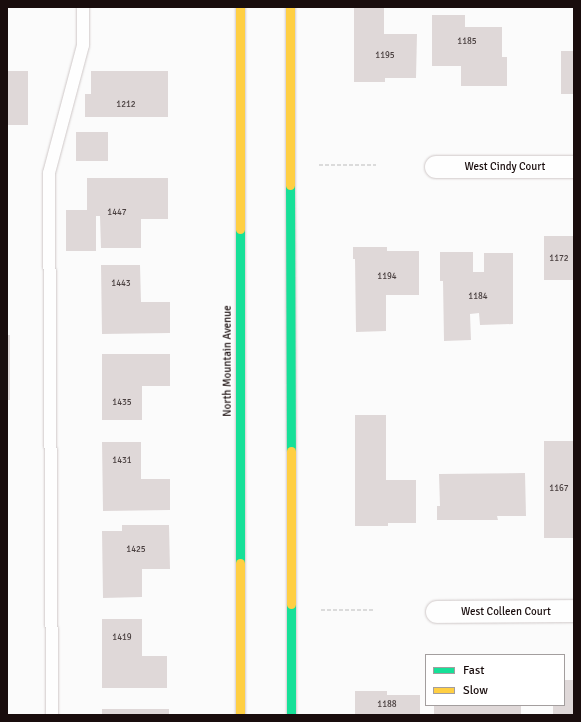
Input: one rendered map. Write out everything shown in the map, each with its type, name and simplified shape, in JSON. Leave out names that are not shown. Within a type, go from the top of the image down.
[{"type":"main road","name":"North Mountain Avenue","points":[[240,7],[240,715]]},
{"type":"main road","points":[[290,7],[290,715]]},
{"type":"street","name":"West Cindy Court","points":[[436,167],[574,167]]},
{"type":"street","name":"West Colleen Court","points":[[437,612],[574,611]]},
{"type":"lane","points":[[52,715],[49,172],[83,45],[84,7]]},
{"type":"path","points":[[319,165],[376,165]]},
{"type":"path","points":[[321,610],[375,610]]},
{"type":"building","points":[[354,7],[384,7],[384,34],[417,34],[416,78],[385,78],[385,82],[354,82]]},
{"type":"building","points":[[432,15],[465,15],[465,27],[502,27],[502,57],[507,57],[507,86],[461,86],[461,66],[432,66]]},
{"type":"building","points":[[561,51],[574,51],[574,94],[561,94]]},
{"type":"building","points":[[7,71],[28,71],[28,125],[7,125]]},
{"type":"building","points":[[91,71],[168,71],[168,117],[85,117],[85,94],[91,94]]},
{"type":"building","points":[[76,132],[108,132],[108,161],[76,161]]},
{"type":"building","points":[[87,178],[168,178],[168,219],[141,219],[141,248],[101,248],[100,216],[96,216],[96,251],[66,251],[66,210],[87,210]]},
{"type":"building","points":[[544,236],[574,236],[574,280],[544,280]]},
{"type":"building","points":[[353,247],[387,247],[387,251],[419,251],[419,295],[386,295],[386,331],[356,332],[355,259],[353,259]]},
{"type":"building","points":[[440,252],[473,252],[473,272],[484,272],[484,253],[513,253],[513,324],[480,325],[479,313],[470,314],[471,340],[444,341],[443,281],[440,281]]},
{"type":"building","points":[[101,265],[140,265],[141,302],[170,302],[170,333],[102,334]]},
{"type":"building","points":[[7,335],[10,335],[10,400],[7,400]]},
{"type":"building","points":[[102,354],[170,354],[170,386],[142,386],[142,420],[102,420]]},
{"type":"building","points":[[355,415],[386,415],[386,480],[416,480],[416,523],[388,523],[388,526],[355,526]]},
{"type":"building","points":[[544,441],[574,441],[574,538],[544,538]]},
{"type":"building","points":[[102,442],[141,442],[141,479],[170,479],[170,510],[103,511]]},
{"type":"building","points":[[525,473],[526,516],[497,516],[498,520],[437,520],[437,506],[440,506],[439,474]]},
{"type":"building","points":[[122,525],[169,525],[170,569],[142,569],[142,597],[103,598],[102,531],[122,531]]},
{"type":"building","points":[[102,619],[142,619],[142,656],[167,656],[167,688],[102,688]]},
{"type":"building","points":[[565,680],[574,680],[574,715],[553,715],[553,706],[565,706]]},
{"type":"building","points":[[355,691],[387,691],[387,695],[420,695],[420,715],[355,715]]},
{"type":"building","points":[[434,706],[521,706],[521,715],[434,715]]},
{"type":"building","points":[[102,709],[169,709],[169,715],[102,715]]},
{"type":"traffic: fast","points":[[290,185],[291,451]]},
{"type":"traffic: fast","points":[[240,229],[240,563]]},
{"type":"traffic: fast","points":[[291,604],[291,715]]},
{"type":"traffic: slow","points":[[240,7],[240,229]]},
{"type":"traffic: slow","points":[[290,7],[290,185]]},
{"type":"traffic: slow","points":[[291,451],[291,604]]},
{"type":"traffic: slow","points":[[240,563],[240,715]]}]
